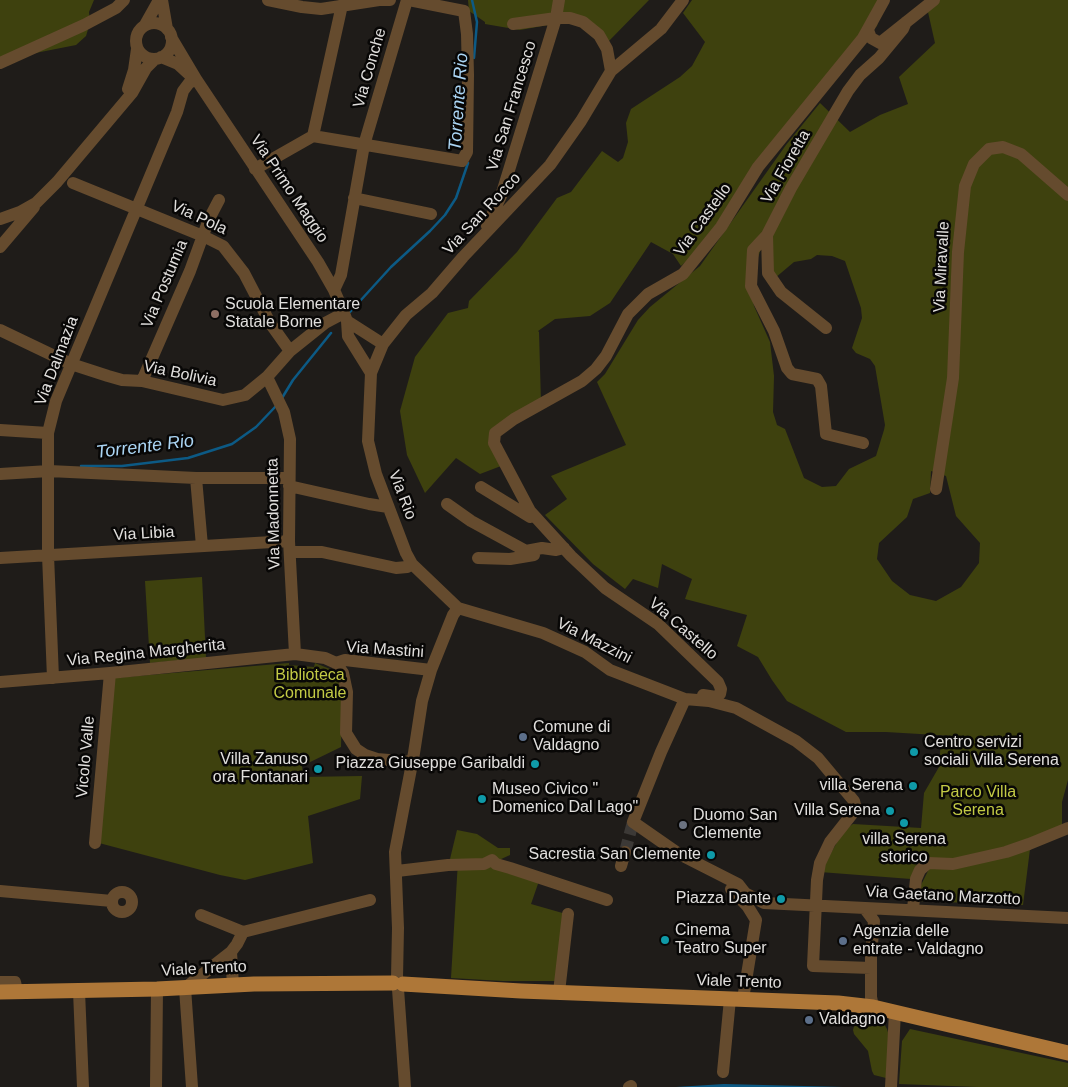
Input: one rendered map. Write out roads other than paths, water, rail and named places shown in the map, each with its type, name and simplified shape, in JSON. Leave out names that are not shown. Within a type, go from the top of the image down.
[{"type":"main road","name":"Viale Trento","points":[[0,992],[157,989],[233,985],[398,984],[838,1004],[874,1007],[1068,1053]]},
{"type":"street","points":[[0,63],[84,26],[116,8],[124,0]]},
{"type":"street","points":[[114,112],[130,84],[138,33],[146,25],[161,0]]},
{"type":"street","points":[[0,219],[20,212],[36,203],[57,182],[114,112],[132,93],[146,68],[170,49],[169,33],[161,0]]},
{"type":"street","points":[[268,0],[321,9],[390,0]]},
{"type":"street","name":"Via Conche","points":[[334,290],[341,275],[364,145],[408,0],[464,11],[468,67],[467,152],[462,161],[364,145]]},
{"type":"street","name":"Via San Francesco","points":[[487,231],[487,225],[501,196],[556,18],[558,0]]},
{"type":"street","name":"Via San Rocco","points":[[372,373],[383,344],[406,315],[432,293],[487,231],[550,165],[581,121],[611,71],[661,29],[683,0]]},
{"type":"street","points":[[884,0],[868,30],[870,38],[880,43],[934,0]]},
{"type":"street","points":[[313,136],[342,5]]},
{"type":"street","points":[[513,24],[556,18],[570,18],[583,22],[600,35],[607,49],[611,71]]},
{"type":"street","name":"Via Fioretta","points":[[826,328],[781,292],[768,273],[767,235],[791,188],[848,92],[860,75],[879,58],[903,29],[906,22]]},
{"type":"street","points":[[146,25],[157,23],[169,33]]},
{"type":"street","name":"Via Castello","points":[[690,699],[699,695],[716,696],[720,694],[721,689],[718,682],[658,624],[606,588],[534,516],[494,443],[496,433],[514,419],[582,381],[596,369],[606,356],[628,314],[648,294],[683,274],[721,228],[758,167],[868,30]]},
{"type":"street","name":"Via Primo Maggio","points":[[169,33],[196,79],[318,262],[334,290],[345,317],[348,336],[372,373]]},
{"type":"street","points":[[137,49],[145,57],[158,58]]},
{"type":"street","name":"Via Primo Maggio","points":[[158,58],[180,66],[196,79]]},
{"type":"street","name":"Via Dalmazia","points":[[53,678],[48,555],[48,433],[56,401],[177,112],[184,75],[180,66]]},
{"type":"street","points":[[182,91],[189,83],[196,79]]},
{"type":"street","points":[[255,169],[313,136],[364,145]]},
{"type":"street","name":"Via Miravalle","points":[[936,489],[953,378],[958,252],[965,186],[974,164],[989,149],[1003,147],[1021,154],[1068,195]]},
{"type":"street","name":"Via Pola","points":[[73,183],[224,246],[244,273],[270,323],[290,351]]},
{"type":"street","points":[[354,198],[431,214]]},
{"type":"street","name":"Via Postumia","points":[[142,381],[219,200]]},
{"type":"street","points":[[0,247],[32,211],[36,203]]},
{"type":"street","points":[[767,235],[753,250],[751,286],[774,331],[787,368],[792,374],[817,379],[821,386],[826,434],[863,443]]},
{"type":"street","points":[[345,317],[383,344]]},
{"type":"street","name":"Via Bolivia","points":[[0,330],[71,364],[122,380],[142,381],[223,400],[245,395],[267,377],[290,351],[326,323],[345,317]]},
{"type":"street","points":[[360,356],[378,357]]},
{"type":"street","name":"Via Rio","points":[[372,373],[368,442],[376,474],[388,507],[412,564],[458,608]]},
{"type":"street","name":"Via Madonnetta","points":[[267,377],[284,412],[290,439],[290,546],[295,654]]},
{"type":"street","points":[[0,430],[48,433]]},
{"type":"street","points":[[0,474],[49,467],[196,478],[289,482],[369,504],[388,507]]},
{"type":"street","points":[[196,478],[202,546]]},
{"type":"street","name":"Via Castello","points":[[481,487],[530,517],[534,516]]},
{"type":"street","points":[[448,504],[471,521],[526,552],[542,548],[568,552]]},
{"type":"street","name":"Via Libia","points":[[0,558],[202,546],[290,546],[396,568],[407,567],[412,564]]},
{"type":"street","points":[[478,558],[510,559],[568,552]]},
{"type":"street","points":[[405,1087],[398,984],[397,871],[395,852],[422,701],[453,615],[458,608]]},
{"type":"street","name":"Via Mazzini","points":[[458,608],[543,633],[585,652],[610,670],[690,699],[709,701],[736,708],[796,741],[818,758],[854,801],[856,809],[830,842],[820,864],[813,966],[871,968]]},
{"type":"street","name":"Via Regina Margherita","points":[[0,682],[295,654],[325,658],[336,663]]},
{"type":"street","name":"Via Mastini","points":[[336,663],[345,660],[432,670]]},
{"type":"street","points":[[336,663],[343,673],[347,692],[346,733],[356,749],[377,759],[412,762]]},
{"type":"street","name":"Vicolo Valle","points":[[95,843],[110,673]]},
{"type":"street","points":[[690,699],[661,752],[633,822],[679,854],[738,884],[745,893],[764,903],[816,906]]},
{"type":"street","points":[[913,909],[916,879],[920,870],[928,863],[953,864],[1006,852],[1068,828]]},
{"type":"street","points":[[621,866],[625,852]]},
{"type":"street","points":[[397,871],[448,865],[484,864],[492,860],[496,864],[607,900]]},
{"type":"street","points":[[724,877],[732,891],[748,907],[756,920],[746,981],[736,999],[724,1072]]},
{"type":"street","points":[[0,891],[112,901]]},
{"type":"street","points":[[201,914],[243,932],[370,900]]},
{"type":"street","name":"Via Gaetano Marzotto","points":[[816,906],[865,909],[874,907],[1068,918]]},
{"type":"street","points":[[865,909],[874,921],[870,997],[874,1007]]},
{"type":"street","points":[[559,992],[568,914]]},
{"type":"street","points":[[192,1087],[185,988],[231,952],[238,944],[243,932]]},
{"type":"street","points":[[231,952],[233,985]]},
{"type":"street","points":[[0,982],[15,982],[17,991]]},
{"type":"street","points":[[156,1087],[157,989]]},
{"type":"street","points":[[79,991],[83,1087]]},
{"type":"street","points":[[891,1085],[894,1012]]},
{"type":"water","points":[[724,1084],[843,1087],[676,1087]]},
{"type":"waterway","name":"Torrente Rio","points":[[472,0],[477,22],[474,58]]},
{"type":"waterway","name":"Torrente Rio","points":[[350,312],[391,267],[445,215],[456,198],[468,163]]},
{"type":"waterway","name":"Torrente Rio","points":[[282,398],[293,380],[331,333]]},
{"type":"waterway","name":"Torrente Rio","points":[[81,466],[122,466],[188,458],[232,444],[256,427],[276,406]]},
{"type":"tunnel","points":[[625,852],[633,822]]},
{"type":"place","name":"Scuola Elementare Statale Borne","points":[[215,314]]},
{"type":"place","name":"Comune di Valdagno","points":[[523,737]]},
{"type":"place","name":"Centro servizi sociali Villa Serena","points":[[914,752]]},
{"type":"place","name":"Piazza Giuseppe Garibaldi","points":[[535,764]]},
{"type":"place","name":"Villa Zanuso ora Fontanari","points":[[318,769]]},
{"type":"place","name":"villa Serena","points":[[913,786]]},
{"type":"place","name":"Museo Civico \" Domenico Dal Lago\"","points":[[482,799]]},
{"type":"place","name":"Villa Serena","points":[[890,811]]},
{"type":"place","name":"villa Serena storico","points":[[904,823]]},
{"type":"place","name":"Duomo San Clemente","points":[[683,825]]},
{"type":"place","name":"Sacrestia San Clemente","points":[[711,855]]},
{"type":"place","name":"Piazza Dante","points":[[781,899]]},
{"type":"place","name":"Cinema Teatro Super","points":[[665,940]]},
{"type":"place","name":"Agenzia delle entrate - Valdagno","points":[[843,941]]},
{"type":"place","name":"Valdagno","points":[[809,1020]]},
{"type":"park label","name":"Biblioteca Comunale","points":[[310,685]]},
{"type":"park label","name":"Parco Villa Serena","points":[[978,802]]}]
